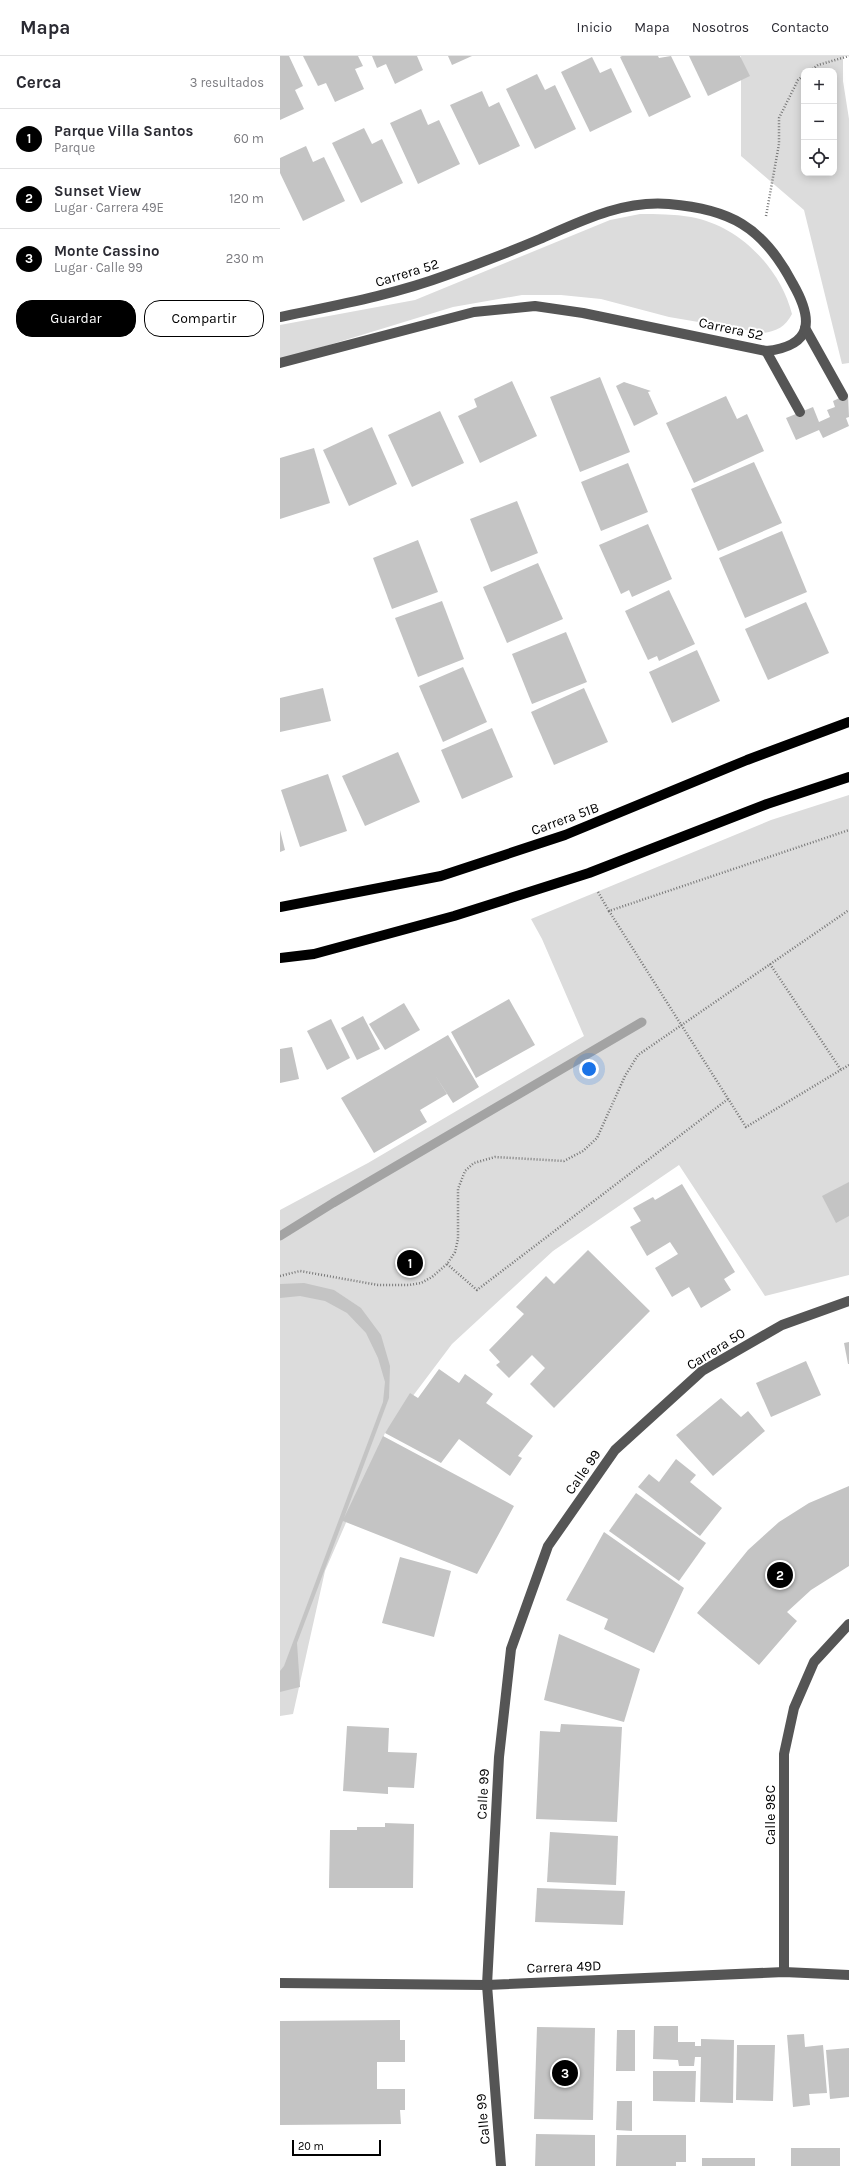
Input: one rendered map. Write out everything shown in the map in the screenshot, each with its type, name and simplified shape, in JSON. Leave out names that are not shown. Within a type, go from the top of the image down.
[{"type":"main road","name":"Carrera 51B","points":[[280,907],[441,876],[565,835],[747,760],[849,722]]},
{"type":"main road","points":[[280,958],[314,954],[454,916],[590,873],[767,804],[849,777]]},
{"type":"street","name":"Carrera 52","points":[[280,317],[381,296],[460,270],[602,212],[634,205],[667,204],[691,206],[720,214],[742,224],[762,239],[781,262],[802,299],[806,311],[805,328],[796,342],[783,349],[766,351],[583,313],[535,306],[474,312],[280,363]]},
{"type":"street","points":[[805,328],[843,396]]},
{"type":"street","points":[[766,351],[800,412]]},
{"type":"street","name":"Carrera 50","points":[[615,1450],[702,1371],[782,1325],[849,1300]]},
{"type":"street","name":"Calle 99","points":[[501,2166],[487,1984],[499,1757],[511,1649],[548,1546],[615,1450]]},
{"type":"street","name":"Calle 98C","points":[[784,1972],[784,1754],[794,1708],[814,1662],[849,1624]]},
{"type":"street","name":"Carrera 49D","points":[[280,1983],[487,1984],[784,1972],[849,1975]]},
{"type":"path","points":[[814,68],[818,65],[849,56]]},
{"type":"path","points":[[762,239],[779,144],[779,118],[798,80],[801,78]]},
{"type":"path","points":[[609,911],[849,830]]},
{"type":"path","points":[[597,890],[746,1128],[849,1065]]},
{"type":"path","points":[[280,1276],[300,1272],[378,1285],[421,1283],[432,1277],[447,1264],[455,1252],[458,1239],[458,1189],[464,1171],[474,1163],[495,1157],[564,1161],[583,1151],[597,1138],[625,1076],[638,1055],[849,910]]},
{"type":"path","points":[[770,964],[841,1070]]},
{"type":"path","points":[[447,1264],[477,1290],[728,1099]]},
{"type":"shaded area","points":[[741,56],[843,56],[843,81],[849,119],[849,363],[842,364],[804,210],[741,156]]},
{"type":"shaded area","points":[[640,214],[691,217],[726,229],[755,252],[768,265],[786,297],[792,314],[780,328],[763,333],[669,317],[601,299],[561,295],[522,295],[453,307],[280,360],[280,325],[415,300],[610,220]]},
{"type":"shaded area","points":[[849,795],[849,1275],[765,1296],[679,1165],[553,1251],[452,1344],[385,1433],[325,1571],[293,1714],[280,1716],[280,1210],[368,1163],[584,1036],[542,939],[531,919],[771,820]]},
{"type":"building","points":[[280,56],[289,56],[303,86],[295,90],[304,109],[280,120]]},
{"type":"building","points":[[303,56],[358,56],[363,66],[355,69],[364,89],[335,102],[326,83],[318,86]]},
{"type":"building","points":[[372,56],[417,56],[423,70],[395,84],[386,64],[377,68]]},
{"type":"building","points":[[448,56],[472,56],[452,65]]},
{"type":"building","points":[[658,56],[659,58],[671,56],[691,97],[649,117],[620,57]]},
{"type":"building","points":[[689,56],[740,56],[750,76],[708,96]]},
{"type":"building","points":[[592,57],[600,73],[611,68],[632,112],[590,132],[561,72]]},
{"type":"building","points":[[537,74],[545,90],[555,85],[576,129],[535,149],[506,89]]},
{"type":"building","points":[[482,91],[489,107],[499,102],[520,146],[479,165],[450,105]]},
{"type":"building","points":[[421,109],[428,125],[439,120],[460,164],[418,184],[390,123]]},
{"type":"building","points":[[364,128],[372,144],[382,139],[403,183],[361,203],[332,143]]},
{"type":"building","points":[[306,146],[313,162],[324,157],[345,201],[303,221],[280,173],[280,158]]},
{"type":"building","points":[[600,377],[630,452],[580,472],[550,397]]},
{"type":"building","points":[[512,381],[537,436],[480,463],[458,416],[477,407],[474,399]]},
{"type":"building","points":[[624,382],[651,391],[648,392],[658,414],[634,426],[616,386]]},
{"type":"building","points":[[848,394],[849,417],[846,418],[849,426],[823,438],[819,430],[796,440],[786,418],[813,407],[819,422],[830,417],[827,410],[835,407],[833,401]]},
{"type":"building","points":[[726,396],[737,419],[747,414],[764,451],[694,483],[666,423]]},
{"type":"building","points":[[440,411],[464,463],[412,487],[388,435]]},
{"type":"building","points":[[372,427],[397,484],[349,506],[323,450]]},
{"type":"building","points":[[314,448],[330,503],[280,519],[280,458]]},
{"type":"building","points":[[754,462],[782,523],[718,551],[691,489]]},
{"type":"building","points":[[628,463],[648,512],[601,531],[581,482]]},
{"type":"building","points":[[517,501],[538,553],[491,572],[470,519]]},
{"type":"building","points":[[648,524],[672,579],[632,597],[629,590],[621,594],[599,545]]},
{"type":"building","points":[[782,531],[807,592],[745,618],[719,558]]},
{"type":"building","points":[[418,540],[438,592],[392,609],[373,558]]},
{"type":"building","points":[[538,563],[563,619],[507,643],[483,587]]},
{"type":"building","points":[[669,590],[695,644],[659,661],[657,656],[648,660],[625,611]]},
{"type":"building","points":[[442,601],[464,659],[418,677],[395,618]]},
{"type":"building","points":[[806,602],[829,653],[768,680],[745,629]]},
{"type":"building","points":[[566,632],[587,682],[532,704],[512,654]]},
{"type":"building","points":[[697,650],[720,701],[672,723],[649,672]]},
{"type":"building","points":[[463,667],[487,722],[443,742],[419,686]]},
{"type":"building","points":[[323,688],[331,721],[280,732],[280,698]]},
{"type":"building","points":[[584,688],[608,742],[554,765],[531,712]]},
{"type":"building","points":[[492,728],[513,777],[462,799],[441,750]]},
{"type":"building","points":[[398,752],[420,802],[365,826],[342,776]]},
{"type":"building","points":[[328,774],[347,831],[300,847],[281,790]]},
{"type":"building","points":[[280,830],[285,850],[280,852]]},
{"type":"building","points":[[509,999],[535,1045],[476,1078],[451,1032]]},
{"type":"building","points":[[404,1003],[420,1030],[385,1050],[369,1024]]},
{"type":"building","points":[[363,1016],[380,1049],[357,1060],[341,1028]]},
{"type":"building","points":[[331,1019],[350,1058],[327,1070],[307,1031]]},
{"type":"building","points":[[448,1035],[479,1087],[453,1103],[435,1075],[447,1094],[420,1110],[427,1122],[374,1153],[341,1098]]},
{"type":"building","points":[[292,1047],[299,1079],[280,1083],[280,1049]]},
{"type":"building","points":[[849,1182],[849,1216],[836,1223],[822,1196]]},
{"type":"building","points":[[682,1184],[735,1272],[724,1279],[731,1290],[701,1308],[689,1287],[672,1297],[655,1268],[678,1254],[670,1242],[647,1256],[630,1227],[641,1221],[633,1208],[653,1197],[655,1200]]},
{"type":"building","points":[[588,1250],[650,1311],[554,1408],[530,1384],[545,1368],[532,1355],[509,1378],[496,1365],[500,1362],[489,1350],[524,1314],[516,1307],[546,1276],[554,1284]]},
{"type":"building","points":[[304,1283],[334,1290],[361,1308],[381,1335],[390,1366],[389,1398],[344,1518],[383,1436],[514,1506],[477,1574],[343,1521],[297,1643],[300,1687],[280,1692],[280,1671],[284,1666],[383,1402],[385,1382],[378,1358],[366,1333],[347,1313],[325,1301],[300,1296],[280,1298],[280,1284]]},
{"type":"building","points":[[849,1342],[849,1364],[848,1364],[844,1343]]},
{"type":"building","points":[[806,1361],[821,1395],[771,1417],[756,1383]]},
{"type":"building","points":[[439,1369],[459,1383],[465,1374],[493,1394],[486,1403],[533,1436],[518,1456],[522,1458],[510,1476],[459,1439],[441,1463],[385,1433],[410,1393],[418,1398]]},
{"type":"building","points":[[721,1398],[741,1417],[748,1411],[765,1431],[713,1476],[676,1435]]},
{"type":"building","points":[[676,1459],[696,1475],[690,1482],[722,1508],[700,1536],[638,1487],[649,1474],[659,1482]]},
{"type":"building","points":[[849,1486],[849,1566],[811,1590],[787,1612],[797,1621],[759,1665],[697,1613],[748,1550],[779,1522],[809,1503]]},
{"type":"building","points":[[636,1493],[706,1543],[679,1581],[609,1531]]},
{"type":"building","points":[[604,1532],[684,1588],[654,1653],[604,1629],[608,1619],[566,1600]]},
{"type":"building","points":[[400,1557],[451,1571],[434,1637],[382,1623]]},
{"type":"building","points":[[559,1634],[640,1669],[624,1722],[544,1700]]},
{"type":"building","points":[[561,1724],[622,1727],[617,1822],[536,1819],[540,1731],[560,1732]]},
{"type":"building","points":[[347,1726],[389,1728],[388,1752],[417,1753],[414,1788],[388,1787],[388,1794],[343,1791]]},
{"type":"building","points":[[385,1823],[414,1824],[413,1888],[329,1888],[330,1830],[357,1830],[357,1827],[385,1827]]},
{"type":"building","points":[[550,1832],[618,1836],[616,1885],[547,1882]]},
{"type":"building","points":[[537,1888],[625,1891],[623,1925],[535,1922]]},
{"type":"building","points":[[400,2020],[400,2040],[405,2040],[405,2062],[377,2062],[377,2089],[405,2089],[405,2110],[400,2110],[401,2124],[280,2125],[280,2021]]},
{"type":"building","points":[[654,2026],[678,2026],[678,2042],[695,2042],[695,2046],[701,2046],[701,2039],[734,2040],[733,2103],[700,2102],[701,2057],[695,2057],[694,2066],[679,2066],[678,2060],[653,2059]]},
{"type":"building","points":[[537,2027],[595,2028],[593,2120],[534,2119]]},
{"type":"building","points":[[617,2030],[635,2030],[635,2071],[616,2071]]},
{"type":"building","points":[[804,2034],[805,2047],[823,2045],[827,2093],[809,2094],[810,2105],[793,2107],[787,2035]]},
{"type":"building","points":[[737,2045],[775,2045],[773,2101],[736,2100]]},
{"type":"building","points":[[849,2048],[849,2097],[830,2099],[826,2050]]},
{"type":"building","points":[[653,2071],[696,2071],[695,2102],[653,2101]]},
{"type":"building","points":[[617,2101],[632,2101],[632,2131],[616,2130]]},
{"type":"building","points":[[536,2134],[595,2135],[595,2166],[535,2166]]},
{"type":"building","points":[[617,2135],[686,2135],[686,2162],[676,2162],[676,2166],[616,2166]]},
{"type":"building","points":[[791,2148],[840,2148],[840,2166],[791,2166]]},
{"type":"building","points":[[702,2158],[755,2158],[755,2166],[702,2166]]},
{"type":"waterway","points":[[280,1236],[333,1203],[642,1022]]},
{"type":"place","name":"Parque Villa Santos","points":[[410,1263]]},
{"type":"place","name":"Sunset View","points":[[780,1575]]},
{"type":"place","name":"Monte Cassino","points":[[565,2073]]}]
